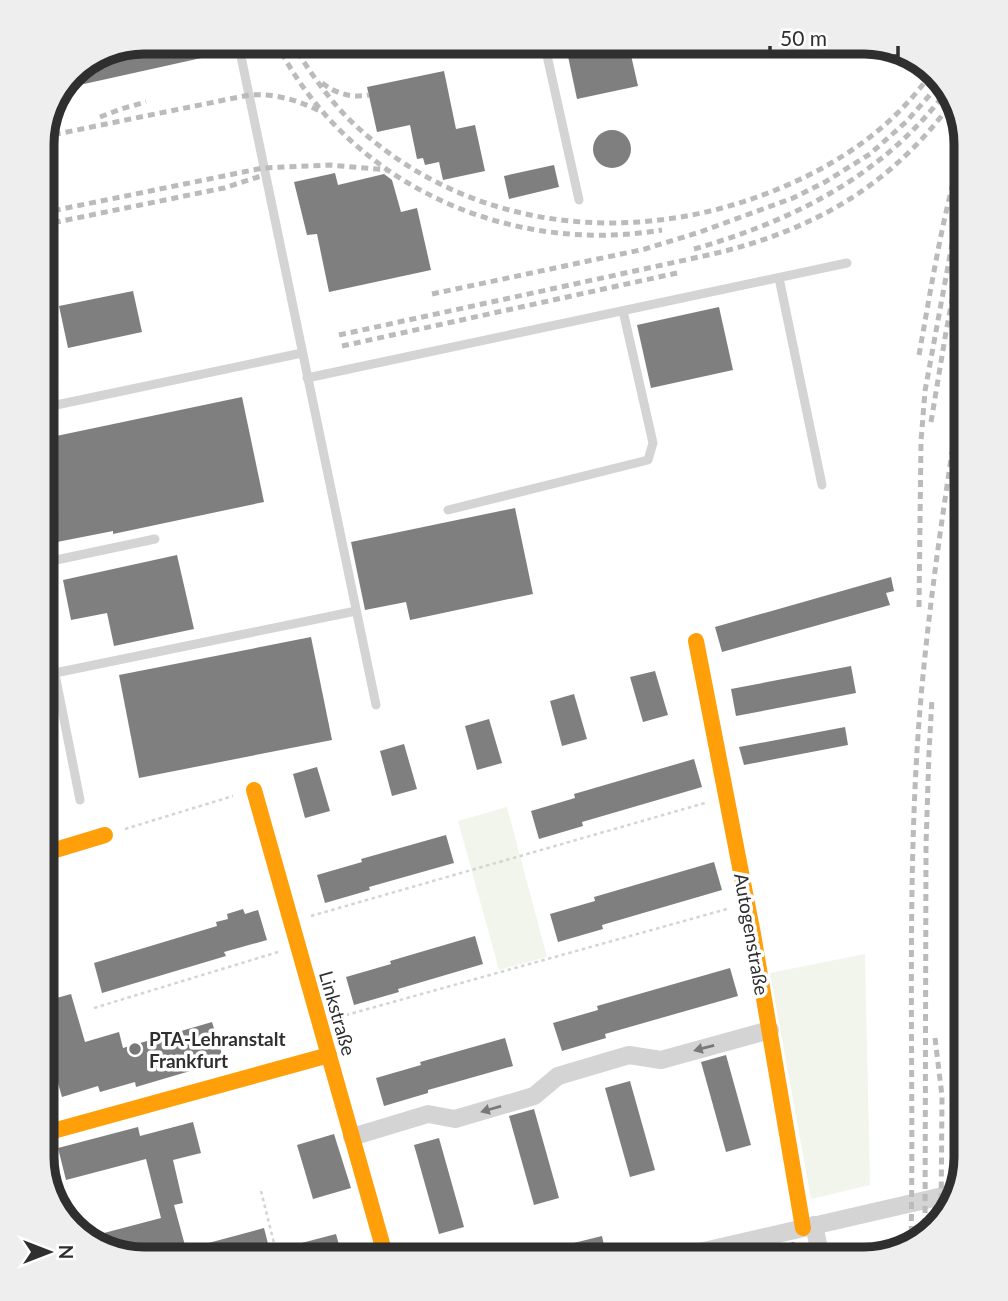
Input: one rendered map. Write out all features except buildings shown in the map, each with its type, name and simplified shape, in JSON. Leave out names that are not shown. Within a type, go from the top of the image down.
[{"type":"street","name":"Autogenstraße","points":[[696,641],[808,1227],[818,1247]]},
{"type":"street","name":"Linkstraße","points":[[254,790],[383,1247]]},
{"type":"street","points":[[54,850],[106,835]]},
{"type":"street","points":[[352,1137],[428,1115],[455,1119],[534,1096],[558,1076],[629,1055],[661,1060],[770,1030]]},
{"type":"street","points":[[54,1131],[329,1055]]},
{"type":"street","points":[[721,1247],[945,1196]]},
{"type":"lane","points":[[240,54],[376,705]]},
{"type":"lane","points":[[547,54],[579,200]]},
{"type":"lane","points":[[307,378],[847,263]]},
{"type":"lane","points":[[779,278],[822,485]]},
{"type":"lane","points":[[448,510],[648,460],[653,443],[623,311]]},
{"type":"lane","points":[[54,405],[302,353]]},
{"type":"lane","points":[[54,560],[155,539]]},
{"type":"lane","points":[[55,673],[356,611]]},
{"type":"lane","points":[[54,668],[80,800]]},
{"type":"path","points":[[106,835],[254,790]]},
{"type":"path","points":[[291,922],[726,796]]},
{"type":"path","points":[[319,1023],[747,903]]},
{"type":"path","points":[[94,1008],[298,946]]},
{"type":"path","points":[[261,1191],[275,1247]]},
{"type":"shaded area","points":[[507,807],[547,957],[499,970],[458,821]]},
{"type":"shaded area","points":[[865,954],[870,1185],[811,1199],[770,973]]},
{"type":"railway","points":[[283,54],[307,92],[345,135],[389,171],[438,199],[491,219],[547,232],[604,235],[662,230]]},
{"type":"railway","points":[[299,54],[321,86],[356,126],[400,161],[448,188],[499,207],[552,219],[606,223],[660,220],[715,210],[792,183],[838,159],[880,129],[899,112],[926,80]]},
{"type":"railway","points":[[322,83],[344,94],[369,95]]},
{"type":"railway","points":[[432,294],[645,249],[793,198],[870,154],[907,121],[935,89]]},
{"type":"railway","points":[[55,134],[249,95],[285,98],[320,111]]},
{"type":"railway","points":[[694,249],[767,224],[835,190],[867,170],[896,146],[941,98]]},
{"type":"railway","points":[[100,117],[146,102]]},
{"type":"railway","points":[[339,335],[713,254],[784,232],[848,200],[876,180],[904,157],[947,109]]},
{"type":"railway","points":[[54,211],[263,168],[330,165],[388,170]]},
{"type":"railway","points":[[54,223],[224,188],[261,176]]},
{"type":"railway","points":[[919,355],[954,179]]},
{"type":"railway","points":[[919,607],[921,441],[925,391],[954,233]]},
{"type":"railway","points":[[342,346],[677,273]]},
{"type":"railway","points":[[931,422],[954,290]]},
{"type":"railway","points":[[911,1233],[911,936],[917,751],[931,605],[954,441]]},
{"type":"railway","points":[[925,1222],[926,845],[932,698]]},
{"type":"railway","points":[[935,1038],[942,1096],[941,1203]]},
{"type":"traffic: slow","points":[[696,641],[753,934],[803,1228]]},
{"type":"traffic: slow","points":[[254,790],[383,1247]]},
{"type":"traffic: slow","points":[[54,850],[105,835]]},
{"type":"traffic: slow","points":[[54,1131],[329,1055]]},
{"type":"place","name":"PTA-Lehranstalt Frankfurt","points":[[135,1049]]}]
